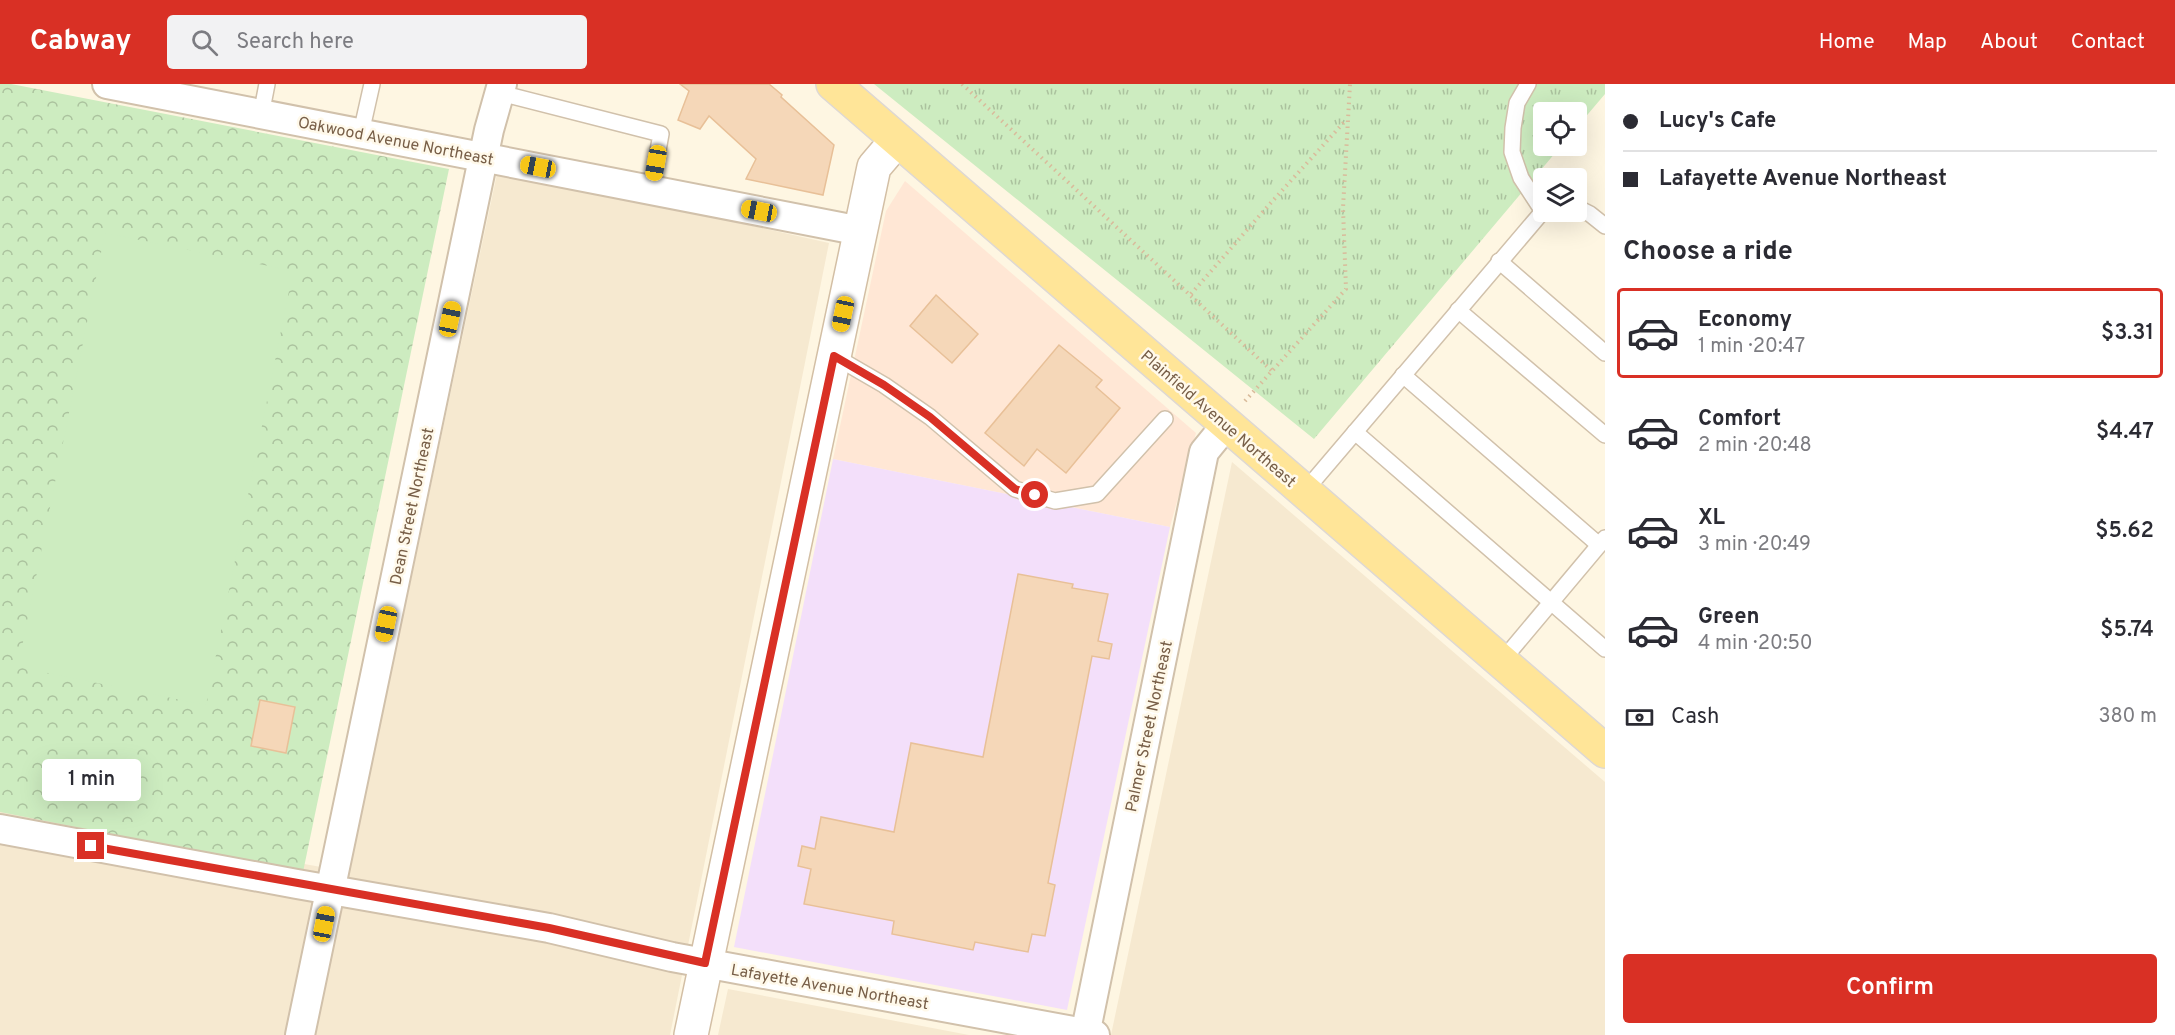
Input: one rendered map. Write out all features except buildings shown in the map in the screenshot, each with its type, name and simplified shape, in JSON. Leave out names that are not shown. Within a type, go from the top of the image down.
[{"type":"main road","name":"Plainfield Avenue Northeast","points":[[833,84],[1605,751]]},
{"type":"main road","points":[[690,1035],[874,167],[897,140]]},
{"type":"street","name":"Oakwood Avenue Northeast","points":[[107,84],[861,231]]},
{"type":"street","name":"Dean Street Northeast","points":[[300,1035],[484,156],[501,89]]},
{"type":"street","name":"Palmer Street Northeast","points":[[1088,1034],[1204,452],[1226,425]]},
{"type":"street","name":"Lafayette Avenue Northeast","points":[[0,829],[549,928],[705,963],[1088,1034]]},
{"type":"lane","points":[[261,115],[267,84]]},
{"type":"lane","points":[[361,133],[372,84]]},
{"type":"lane","points":[[1528,84],[1517,103],[1512,152],[1521,178],[1533,195]]},
{"type":"lane","points":[[501,89],[661,134],[651,189]]},
{"type":"lane","points":[[1587,212],[1605,226]]},
{"type":"lane","points":[[1304,492],[1533,222]]},
{"type":"lane","points":[[1499,261],[1605,353]]},
{"type":"lane","points":[[1458,310],[1605,435]]},
{"type":"lane","points":[[834,356],[884,385],[930,417],[1015,489],[1054,501],[1096,494],[1165,418]]},
{"type":"lane","points":[[1403,375],[1602,541],[1502,662]]},
{"type":"lane","points":[[1355,432],[1605,649]]},
{"type":"path","points":[[962,84],[1272,371]]},
{"type":"path","points":[[1226,425],[1346,289],[1343,208],[1350,84]]},
{"type":"path","points":[[1191,294],[1347,119]]},
{"type":"shaded area","points":[[498,169],[829,243],[670,1035],[0,1035],[0,810],[349,872]]},
{"type":"shaded area","points":[[905,181],[1196,433],[1170,527],[833,459],[886,211]]},
{"type":"shaded area","points":[[833,459],[1170,527],[1067,1010],[734,947]]},
{"type":"shaded area","points":[[1232,462],[1605,782],[1605,1035],[1111,1035]]},
{"type":"shaded area","points":[[728,989],[969,1035],[718,1035]]},
{"type":"green space","points":[[0,84],[11,84],[449,169],[303,872],[0,812]]},
{"type":"green space","points":[[874,84],[1605,84],[1605,94],[1587,115],[1587,102],[1533,102],[1533,156],[1553,156],[1542,168],[1533,168],[1533,179],[1314,439]]},
{"type":"green space","points":[[105,233],[293,271],[206,705],[18,667]]},
{"type":"route","points":[[91,846],[549,928],[705,963],[834,356],[884,385],[930,417],[1015,489],[1035,495]]}]
